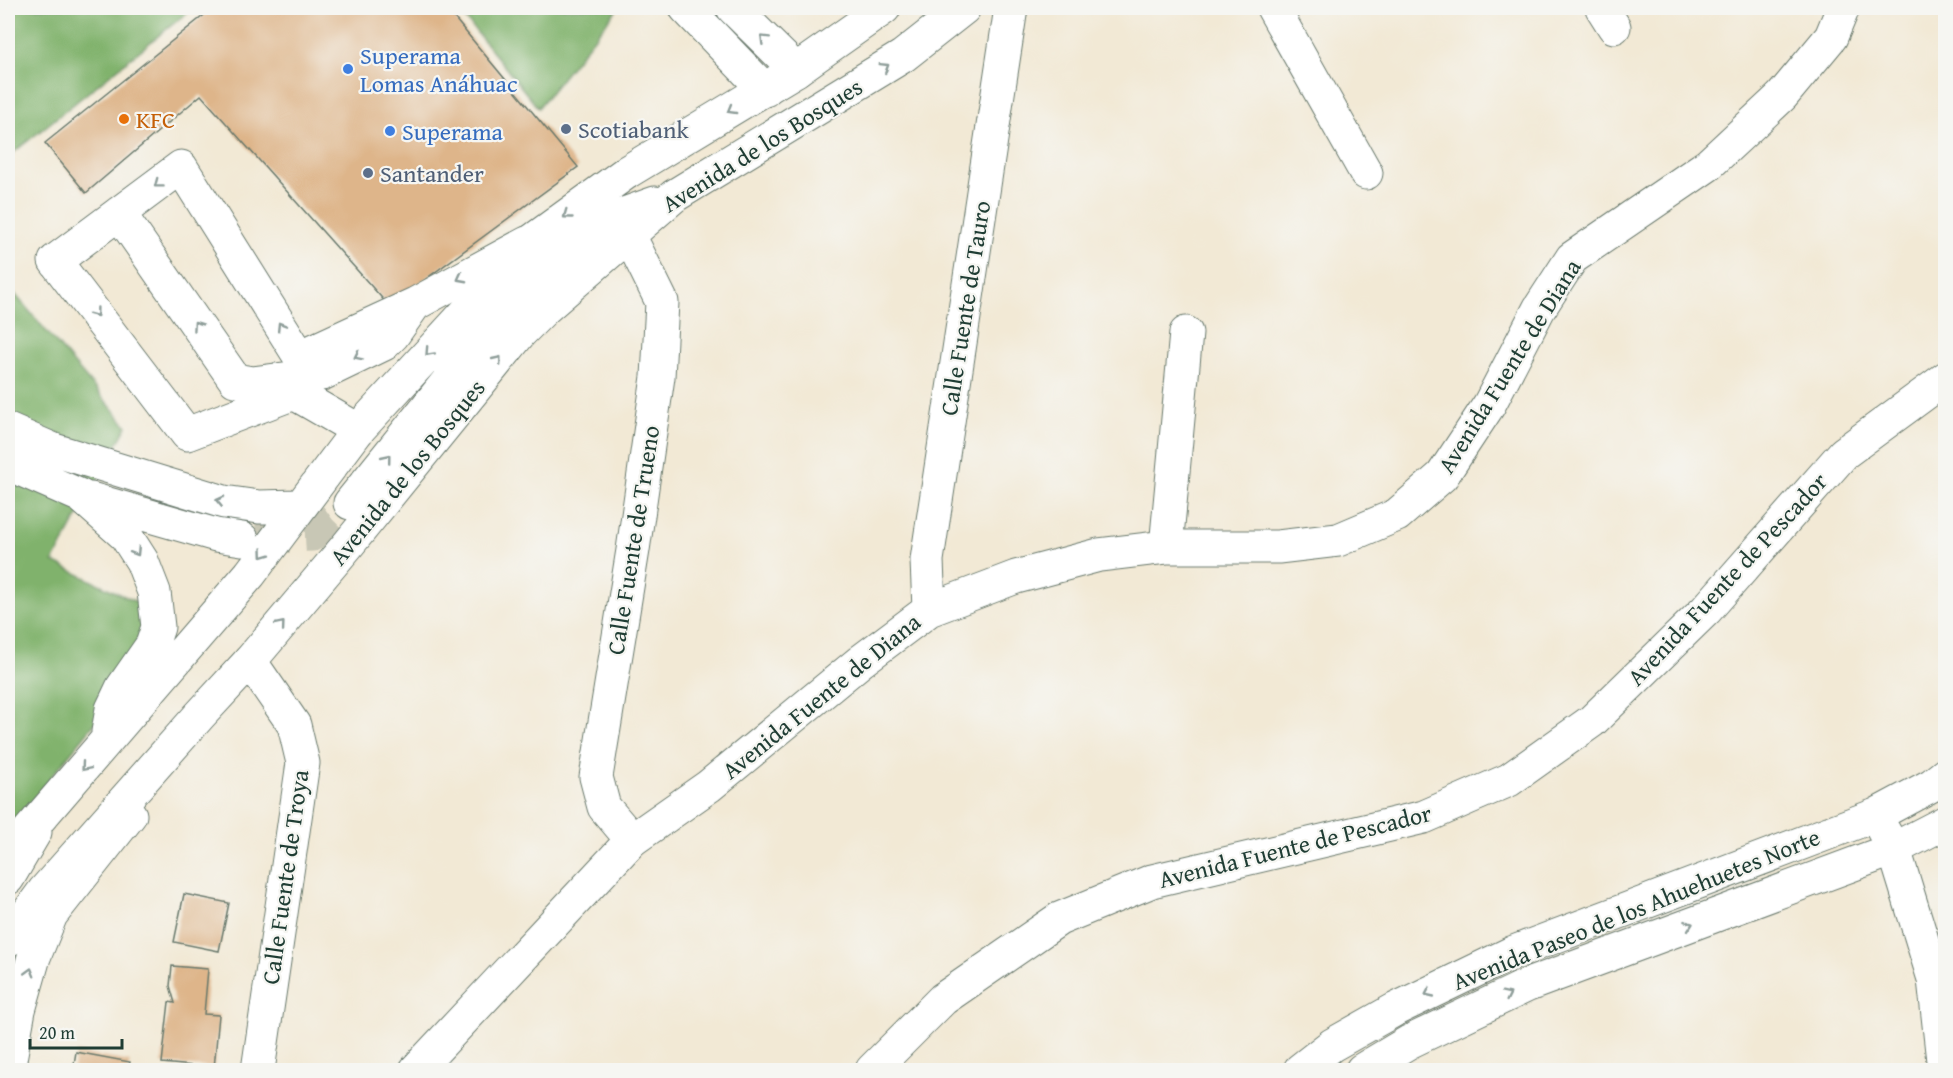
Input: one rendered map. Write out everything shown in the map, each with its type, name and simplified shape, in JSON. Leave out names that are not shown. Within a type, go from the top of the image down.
[{"type":"street","points":[[686,8],[765,90]]},
{"type":"street","points":[[733,8],[796,70]]},
{"type":"street","name":"Avenida de los Bosques","points":[[8,878],[46,812],[250,574],[358,430],[532,241],[627,172],[765,90],[884,8]]},
{"type":"street","name":"Avenida de los Bosques","points":[[8,1071],[14,1022],[34,957],[51,915],[180,752],[200,715],[250,661],[348,546],[520,333],[545,308],[674,196],[903,56],[964,8]]},
{"type":"street","name":"Calle Fuente de Tauro","points":[[929,610],[927,560],[1011,8]]},
{"type":"street","points":[[1273,8],[1366,173]]},
{"type":"street","name":"Avenida Fuente de Diana","points":[[416,1071],[633,840],[710,786],[861,661],[929,610],[1016,577],[1089,557],[1166,547],[1278,547],[1338,540],[1397,515],[1442,476],[1489,405],[1539,309],[1572,258],[1708,165],[1782,96],[1831,37],[1843,8]]},
{"type":"street","points":[[358,430],[298,376],[181,167],[55,261],[187,434],[298,376],[415,304],[532,241]]},
{"type":"street","points":[[350,503],[531,278],[600,223],[674,196]]},
{"type":"street","points":[[119,213],[235,380],[252,383],[298,376]]},
{"type":"street","name":"Calle Fuente de Trueno","points":[[629,235],[662,302],[658,377],[596,777],[604,807],[633,840]]},
{"type":"street","points":[[1166,547],[1186,333]]},
{"type":"street","name":"Avenida Fuente de Pescador","points":[[872,1071],[943,999],[1059,919],[1152,881],[1424,817],[1509,780],[1592,721],[1706,610],[1844,453],[1946,378]]},
{"type":"street","points":[[8,430],[51,465],[81,496],[126,536],[142,561],[154,592],[158,627],[152,645],[122,688],[112,709],[106,743]]},
{"type":"street","points":[[8,465],[51,465],[224,502],[259,507],[299,506]]},
{"type":"street","points":[[81,496],[216,535],[242,539]]},
{"type":"street","name":"Calle Fuente de Troya","points":[[250,661],[294,724],[303,763],[258,1071]]},
{"type":"street","points":[[8,940],[44,891],[200,715]]},
{"type":"street","name":"Avenida Paseo de los Ahuehuetes Norte","points":[[1300,1071],[1332,1045],[1396,1009],[1514,952],[1876,815],[1932,785],[1946,774]]},
{"type":"street","points":[[8,855],[46,812]]},
{"type":"street","points":[[1876,815],[1894,849],[1934,979],[1944,1071]]},
{"type":"street","name":"Avenida Paseo de los Ahuehuetes Norte","points":[[1362,1071],[1409,1041],[1528,985],[1894,849],[1946,822]]},
{"type":"green space","points":[[8,8],[193,8],[8,157]]},
{"type":"green space","points":[[457,8],[618,8],[538,108]]},
{"type":"green space","points":[[8,286],[127,426],[53,562],[147,607],[127,684],[8,830]]},
{"type":"building","name":"Superama","points":[[213,8],[446,8],[578,167],[389,306],[201,95],[86,193],[45,143]]},
{"type":"building","points":[[184,894],[229,903],[219,951],[174,942]]},
{"type":"building","points":[[172,966],[208,969],[204,1014],[219,1015],[214,1068],[162,1063],[169,1002],[175,1003],[170,986]]},
{"type":"building","points":[[76,1052],[130,1062],[128,1070],[73,1070]]},
{"type":"tunnel","points":[[256,538],[312,535],[333,520],[350,503]]},
{"type":"place","name":"Superama Lomas Anáhuac","points":[[348,69]]},
{"type":"place","name":"KFC","points":[[124,119]]},
{"type":"place","name":"Scotiabank","points":[[566,129]]},
{"type":"place","name":"Superama","points":[[390,131]]},
{"type":"place","name":"Santander","points":[[368,173]]}]
